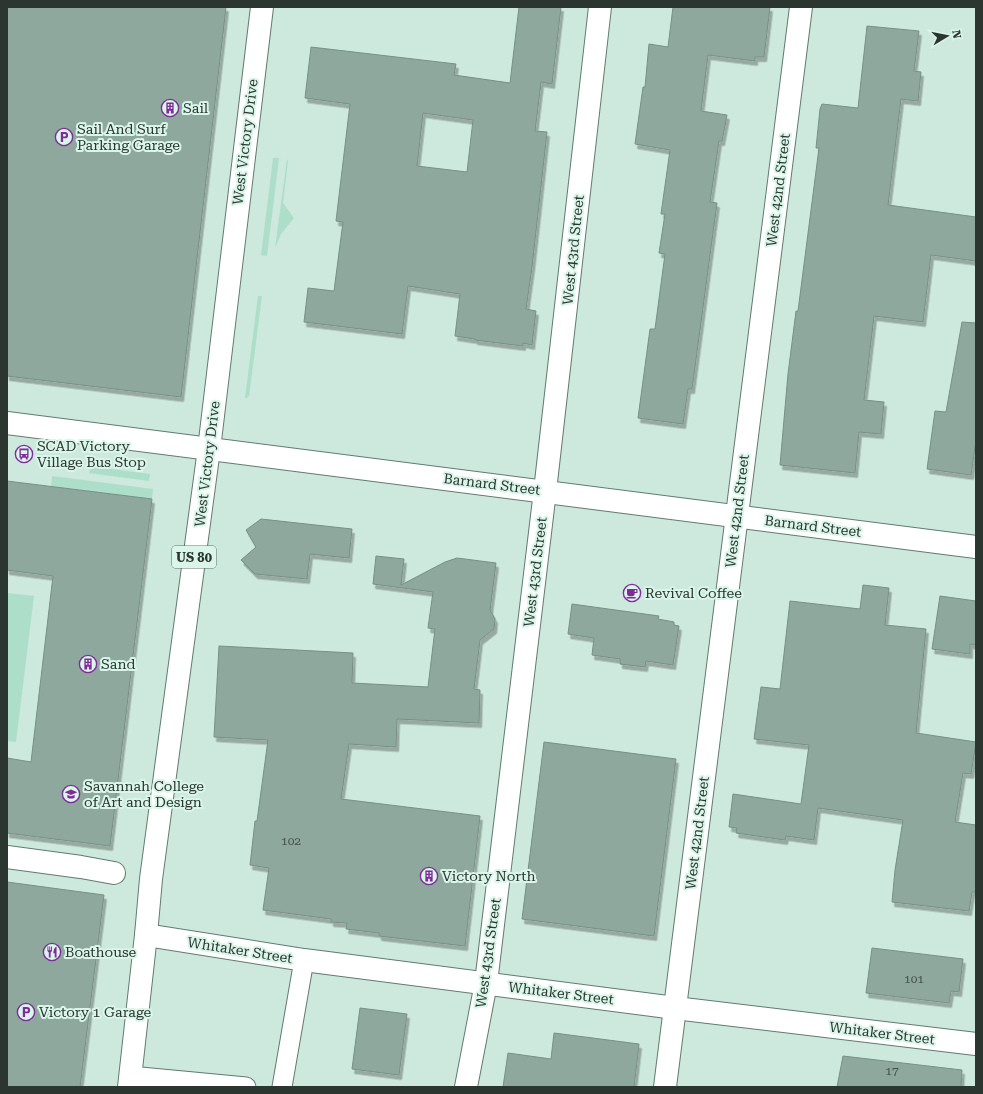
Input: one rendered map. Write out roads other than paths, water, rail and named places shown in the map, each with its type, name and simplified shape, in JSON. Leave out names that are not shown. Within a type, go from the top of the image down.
[{"type":"street","name":"West Victory Drive","points":[[129,1081],[152,871],[209,449],[262,7]]},
{"type":"street","name":"West 43rd Street","points":[[466,1087],[486,983],[545,491],[600,7]]},
{"type":"street","name":"West 42nd Street","points":[[665,1087],[801,7]]},
{"type":"street","name":"Barnard Street","points":[[7,423],[976,547]]},
{"type":"street","points":[[7,857],[82,866],[114,873]]},
{"type":"street","name":"Whitaker Street","points":[[146,935],[304,960],[675,1008],[976,1044]]},
{"type":"lane","points":[[282,1087],[304,960]]},
{"type":"lane","points":[[129,1081],[246,1087]]},
{"type":"place","name":"Sail","points":[[170,108]]},
{"type":"place","name":"Sail And Surf Parking Garage","points":[[64,137]]},
{"type":"place","name":"SCAD Victory Village Bus Stop","points":[[24,454]]},
{"type":"place","name":"Revival Coffee","points":[[632,593]]},
{"type":"place","name":"Sand","points":[[88,664]]},
{"type":"place","name":"Savannah College of Art and Design","points":[[71,794]]},
{"type":"place","name":"Victory North","points":[[429,876]]},
{"type":"place","name":"Boathouse","points":[[52,952]]},
{"type":"place","name":"Victory 1 Garage","points":[[26,1012]]}]
